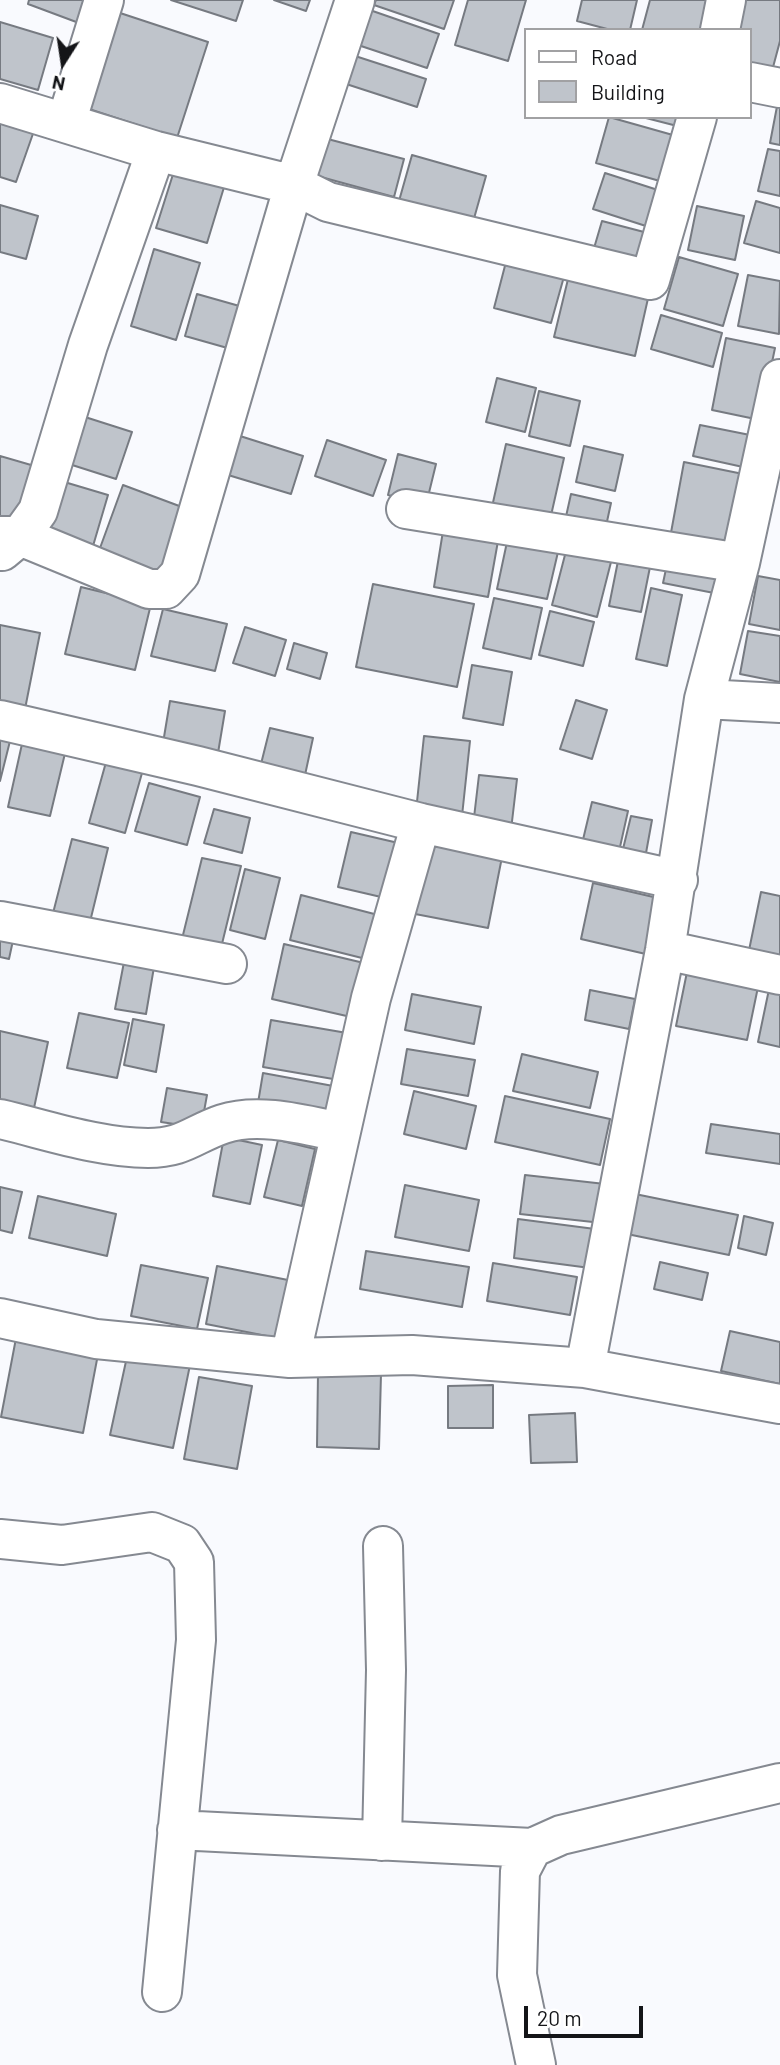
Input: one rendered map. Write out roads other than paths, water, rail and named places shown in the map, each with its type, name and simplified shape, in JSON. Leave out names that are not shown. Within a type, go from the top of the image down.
[{"type":"street","points":[[66,123],[104,0]]},
{"type":"street","points":[[156,151],[88,345],[38,511],[7,542],[149,589],[166,589],[180,574],[294,185],[355,0]]},
{"type":"street","points":[[720,28],[726,0]]},
{"type":"street","points":[[752,82],[780,88]]},
{"type":"street","points":[[0,103],[156,151],[294,185],[328,202],[650,280],[696,119]]},
{"type":"street","points":[[585,1368],[678,880],[704,699],[740,564],[780,379]]},
{"type":"street","points":[[406,509],[740,564]]},
{"type":"street","points":[[704,699],[780,703]]},
{"type":"street","points":[[0,720],[198,766],[421,823],[678,880]]},
{"type":"street","points":[[290,1358],[371,998],[421,823]]},
{"type":"street","points":[[0,921],[227,964]]},
{"type":"street","points":[[665,950],[780,975]]},
{"type":"street","points":[[0,1119],[146,1148],[179,1146],[224,1123],[287,1122],[340,1132]]},
{"type":"street","points":[[0,1318],[96,1339],[290,1358],[412,1355],[585,1368],[780,1404]]},
{"type":"street","points":[[0,1539],[62,1545],[152,1532],[182,1544],[194,1562],[196,1640],[162,1992]]},
{"type":"street","points":[[382,1841],[386,1670],[383,1546]]},
{"type":"street","points":[[177,1830],[533,1848],[561,1835],[780,1783]]},
{"type":"street","points":[[533,1848],[520,1871],[517,1975],[536,2065]]}]
